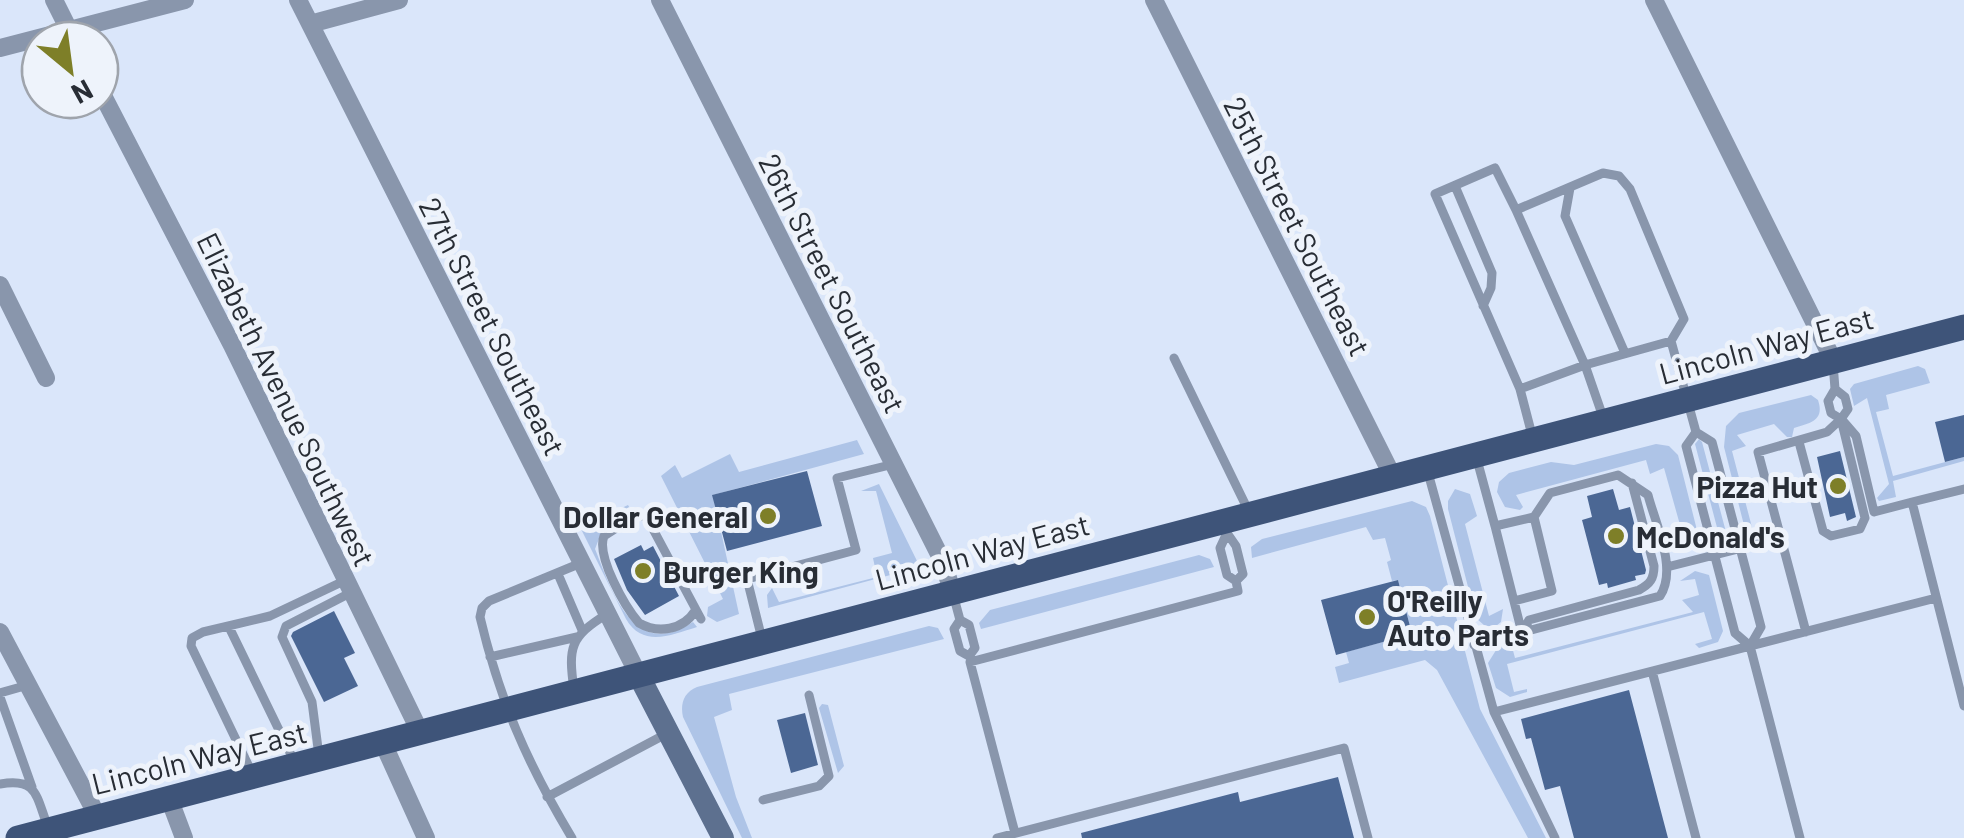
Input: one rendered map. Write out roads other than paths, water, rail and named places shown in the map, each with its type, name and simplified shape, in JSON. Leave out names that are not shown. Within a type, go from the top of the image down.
[{"type":"main road","name":"Lincoln Way East","points":[[34,835],[952,592],[1226,527],[1250,514],[1964,327]]},
{"type":"street","points":[[112,20],[185,0]]},
{"type":"street","name":"27th Street Southeast","points":[[298,0],[638,676]]},
{"type":"street","points":[[310,24],[400,0]]},
{"type":"street","name":"26th Street Southeast","points":[[660,0],[944,564],[952,592]]},
{"type":"street","name":"25th Street Southeast","points":[[1154,0],[1393,477]]},
{"type":"street","points":[[1654,0],[1833,360]]},
{"type":"street","name":"Elizabeth Avenue Southwest","points":[[116,120],[232,345],[421,734]]},
{"type":"street","points":[[0,285],[46,378]]},
{"type":"street","points":[[2,642],[98,816]]},
{"type":"street","points":[[638,676],[722,838]]},
{"type":"street","points":[[382,743],[426,838]]},
{"type":"street","points":[[169,798],[184,838]]},
{"type":"lane","points":[[1533,439],[1520,389],[1435,194],[1495,168],[1584,364],[1604,421]]},
{"type":"lane","points":[[1516,210],[1603,173],[1619,176],[1630,188],[1684,319],[1671,340],[1584,364],[1520,389]]},
{"type":"lane","points":[[1455,186],[1492,273],[1492,288],[1483,306]]},
{"type":"lane","points":[[1570,188],[1565,216],[1625,353]]},
{"type":"lane","points":[[1671,340],[1696,432],[1712,442],[1761,627],[1750,646]]},
{"type":"lane","points":[[1174,358],[1250,514]]},
{"type":"lane","points":[[1833,360],[1834,389],[1828,401],[1831,413],[1856,436],[1874,512],[1964,488]]},
{"type":"lane","points":[[1799,442],[1823,532],[1830,536],[1860,529],[1865,518],[1841,419]]},
{"type":"lane","points":[[1806,632],[1758,452],[1827,432],[1841,419]]},
{"type":"lane","points":[[1696,432],[1686,446],[1714,556],[1735,634],[1750,646],[1800,838]]},
{"type":"lane","points":[[1476,455],[1522,632]]},
{"type":"lane","points":[[762,643],[747,579],[856,550],[837,478],[894,464]]},
{"type":"lane","points":[[1427,468],[1494,712],[1555,838]]},
{"type":"lane","points":[[1474,645],[1660,596],[1667,585],[1667,568],[1648,495],[1618,475],[1550,494],[1534,517],[1495,526]]},
{"type":"lane","points":[[1522,632],[1530,620],[1650,584],[1654,566],[1632,482]]},
{"type":"lane","points":[[1912,502],[1964,706]]},
{"type":"lane","points":[[636,516],[646,516],[698,615],[658,630],[639,624],[604,560],[600,547],[604,536],[636,516]]},
{"type":"lane","points":[[1514,601],[1552,591],[1534,517]]},
{"type":"lane","points":[[960,620],[954,629],[960,652],[970,659],[1238,591],[1236,580],[1228,575],[1220,548],[1226,527]]},
{"type":"lane","points":[[1226,527],[1243,574],[1236,580]]},
{"type":"lane","points":[[1667,568],[1782,538]]},
{"type":"lane","points":[[572,838],[547,797],[506,711],[480,617],[489,601],[581,564]]},
{"type":"lane","points":[[558,574],[579,633],[570,660],[575,693]]},
{"type":"lane","points":[[254,776],[190,646],[192,638],[270,616],[349,586]]},
{"type":"lane","points":[[282,637],[286,626],[349,586]]},
{"type":"lane","points":[[952,592],[960,620],[969,626],[975,648],[970,659],[1015,833]]},
{"type":"lane","points":[[1494,712],[1936,598]]},
{"type":"lane","points":[[490,657],[579,633],[607,614]]},
{"type":"lane","points":[[270,616],[312,702],[308,762]]},
{"type":"lane","points":[[229,626],[308,762]]},
{"type":"lane","points":[[1652,671],[1696,838]]},
{"type":"lane","points":[[28,685],[0,694],[32,787],[34,835]]},
{"type":"lane","points":[[763,800],[818,786],[829,776],[810,695]]},
{"type":"lane","points":[[547,797],[668,733]]},
{"type":"lane","points":[[997,838],[1344,748],[1368,838]]},
{"type":"lane","points":[[0,784],[22,781],[32,787]]},
{"type":"place","name":"Pizza Hut","points":[[1838,486]]},
{"type":"place","name":"Dollar General","points":[[768,516]]},
{"type":"place","name":"McDonald's","points":[[1616,536]]},
{"type":"place","name":"Burger King","points":[[643,571]]},
{"type":"place","name":"O'Reilly Auto Parts","points":[[1367,617]]}]
